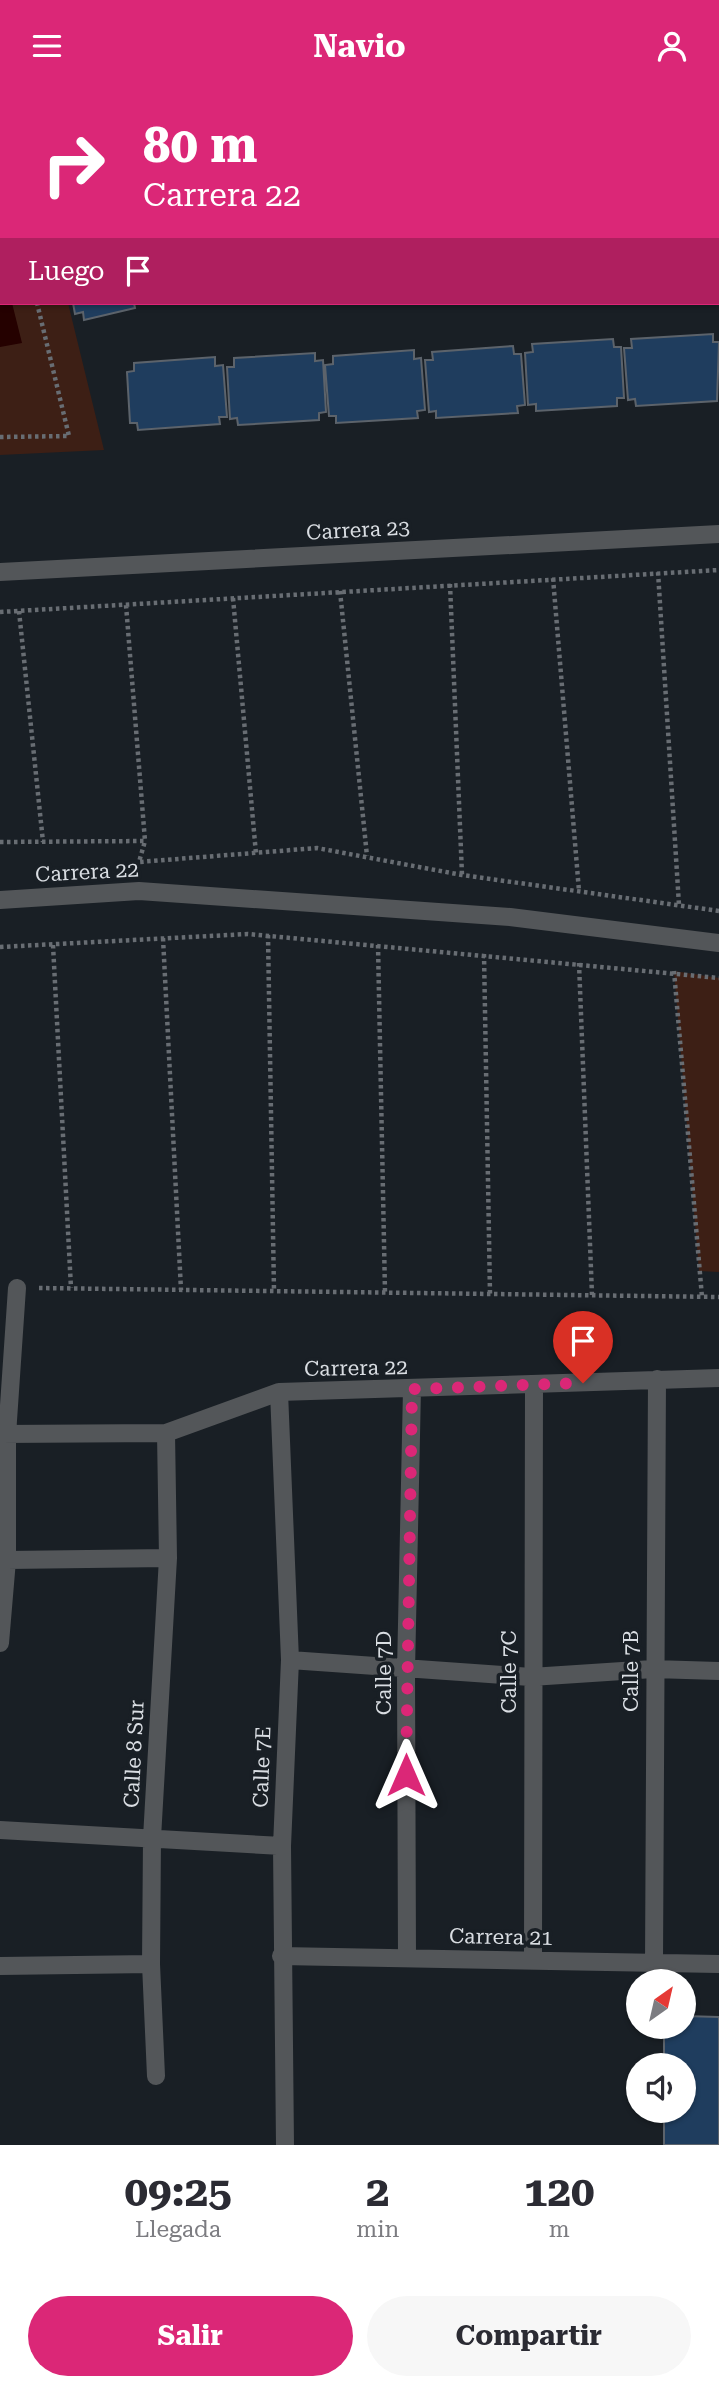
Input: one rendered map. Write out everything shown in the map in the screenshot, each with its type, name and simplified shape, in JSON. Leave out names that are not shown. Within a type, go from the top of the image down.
[{"type":"street","name":"Carrera 23","points":[[0,572],[719,534]]},
{"type":"street","name":"Carrera 22","points":[[0,900],[139,891],[510,917],[719,943]]},
{"type":"street","points":[[0,1643],[7,1560],[4,1434],[17,1288]]},
{"type":"street","name":"Carrera 22","points":[[4,1434],[166,1433],[279,1392],[534,1386],[719,1378]]},
{"type":"street","name":"Calle 7B","points":[[654,1964],[653,1669],[657,1379]]},
{"type":"street","name":"Calle 7C","points":[[533,1959],[531,1677],[534,1386]]},
{"type":"street","name":"Calle 7D","points":[[407,1958],[406,1671],[412,1389]]},
{"type":"street","name":"Calle 7E","points":[[279,1392],[290,1660],[282,1846],[281,1956],[285,2145]]},
{"type":"street","name":"Calle 8 Sur","points":[[156,2076],[151,1964],[152,1838],[168,1558],[166,1433]]},
{"type":"street","points":[[7,1560],[168,1558]]},
{"type":"street","points":[[290,1660],[406,1671],[531,1677],[653,1669],[719,1671]]},
{"type":"street","points":[[0,1830],[282,1846]]},
{"type":"street","name":"Carrera 21","points":[[281,1956],[533,1959],[719,1965]]},
{"type":"street","points":[[0,1966],[151,1964]]},
{"type":"path","points":[[0,437],[69,436],[37,305]]},
{"type":"path","points":[[0,612],[719,569]]},
{"type":"path","points":[[658,572],[678,905]]},
{"type":"path","points":[[553,578],[579,891]]},
{"type":"path","points":[[450,584],[462,876]]},
{"type":"path","points":[[340,591],[367,856]]},
{"type":"path","points":[[233,598],[256,854]]},
{"type":"path","points":[[126,605],[145,841],[139,862],[317,848],[462,876],[719,911]]},
{"type":"path","points":[[19,611],[43,842]]},
{"type":"path","points":[[0,842],[145,841]]},
{"type":"path","points":[[268,935],[274,1291]]},
{"type":"path","points":[[0,947],[268,935],[674,971],[719,978]]},
{"type":"path","points":[[163,938],[181,1290]]},
{"type":"path","points":[[53,944],[71,1288]]},
{"type":"path","points":[[378,945],[385,1292]]},
{"type":"path","points":[[484,954],[490,1294]]},
{"type":"path","points":[[579,963],[592,1296]]},
{"type":"path","points":[[674,971],[702,1297]]},
{"type":"path","points":[[17,1288],[719,1297]]},
{"type":"shaded area","points":[[0,305],[68,305],[104,450],[0,455]]},
{"type":"shaded area","points":[[0,305],[12,305],[22,343],[0,347]]},
{"type":"shaded area","points":[[674,971],[719,978],[719,1272],[699,1271]]},
{"type":"building","points":[[73,305],[134,305],[135,308],[84,320],[83,312],[75,314]]},
{"type":"building","points":[[713,334],[713,342],[719,342],[717,401],[636,406],[635,399],[628,400],[624,348],[632,348],[631,339]]},
{"type":"building","points":[[613,339],[614,347],[621,347],[624,398],[617,398],[617,406],[536,411],[536,404],[528,405],[525,353],[533,352],[532,344]]},
{"type":"building","points":[[513,346],[514,354],[521,354],[525,405],[517,406],[518,413],[436,418],[436,411],[429,412],[425,360],[433,360],[432,352]]},
{"type":"building","points":[[414,350],[414,359],[421,358],[425,410],[417,411],[418,418],[336,423],[336,416],[329,416],[325,365],[333,364],[333,356]]},
{"type":"building","points":[[315,353],[315,361],[323,360],[326,412],[319,413],[319,420],[238,425],[237,418],[230,419],[227,367],[234,367],[234,358]]},
{"type":"building","points":[[215,357],[215,366],[223,365],[227,417],[219,417],[220,424],[138,430],[137,423],[130,423],[127,372],[134,371],[134,363]]},
{"type":"building","points":[[696,2016],[719,2017],[719,2145],[664,2145],[664,2123],[696,2123],[696,2053],[664,2053],[664,2039],[696,2039]]},
{"type":"route","points":[[406,1775],[412,1389],[583,1383]]}]
